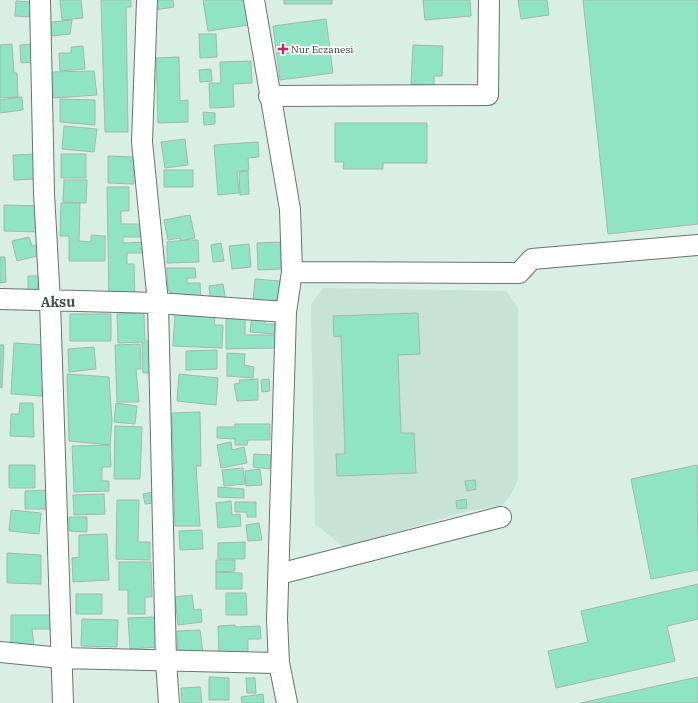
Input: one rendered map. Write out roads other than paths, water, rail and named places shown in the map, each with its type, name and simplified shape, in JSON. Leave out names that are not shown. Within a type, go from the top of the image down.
[{"type":"street","points":[[40,0],[44,185],[50,302],[61,658],[64,703]]},
{"type":"street","points":[[147,0],[142,142],[158,303],[166,662],[169,703]]},
{"type":"street","points":[[254,0],[269,96],[290,209],[292,272],[286,312],[277,619],[279,663],[287,703]]},
{"type":"street","points":[[269,96],[488,95],[489,0]]},
{"type":"street","points":[[292,272],[519,273],[532,259],[698,244]]},
{"type":"street","points":[[0,299],[50,302],[158,303],[286,312]]},
{"type":"street","points":[[279,574],[501,517]]},
{"type":"street","points":[[0,652],[61,658],[166,662],[279,663]]},
{"type":"place","name":"Nur Eczanesi","points":[[283,49]]},
{"type":"district","name":"Aksu","points":[[58,302]]}]
